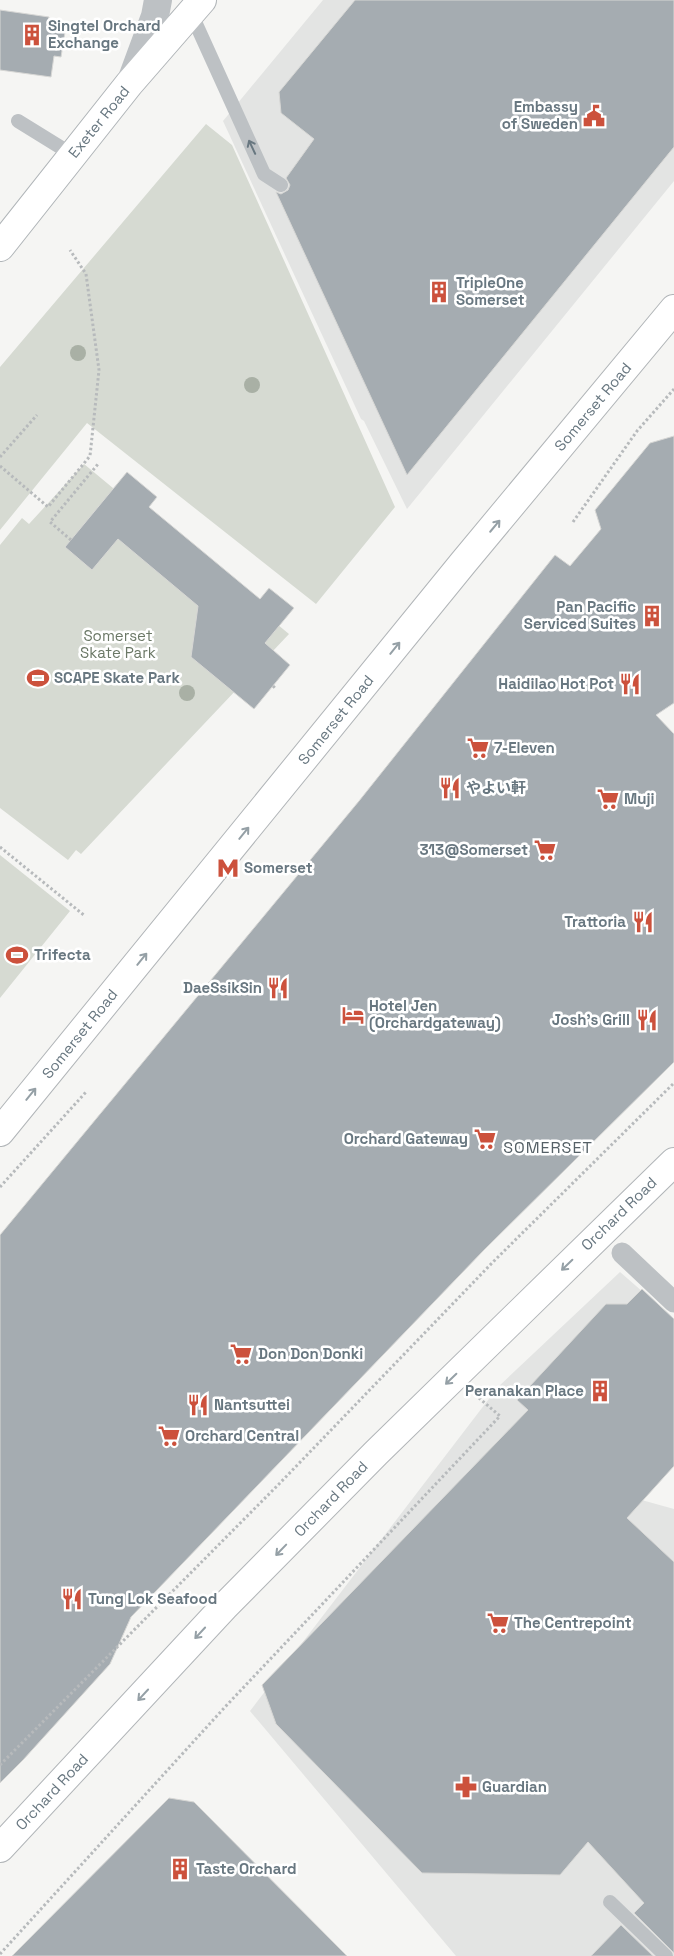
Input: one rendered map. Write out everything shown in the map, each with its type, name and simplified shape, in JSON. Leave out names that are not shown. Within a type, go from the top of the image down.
[{"type":"main road","name":"Exeter Road","points":[[0,247],[129,84],[196,7]]},
{"type":"main road","name":"Somerset Road","points":[[0,1132],[457,571],[674,309]]},
{"type":"main road","name":"Orchard Road","points":[[0,1848],[224,1608],[376,1453],[674,1162]]},
{"type":"street","points":[[129,84],[155,16],[158,0]]},
{"type":"street","points":[[622,1253],[674,1302]]},
{"type":"lane","points":[[196,7],[264,174],[281,185]]},
{"type":"lane","points":[[18,121],[73,155]]},
{"type":"lane","points":[[610,1902],[666,1956]]},
{"type":"path","points":[[0,466],[48,507],[90,456],[99,370],[86,274],[70,250]]},
{"type":"path","points":[[573,522],[637,431],[674,389]]},
{"type":"path","points":[[0,457],[37,415]]},
{"type":"path","points":[[71,540],[50,522],[98,464]]},
{"type":"path","points":[[0,847],[85,916]]},
{"type":"path","points":[[0,1765],[287,1476],[499,1256],[674,1082]]},
{"type":"path","points":[[0,1187],[86,1092]]},
{"type":"path","points":[[0,1954],[224,1707],[500,1416],[479,1398],[486,1391]]},
{"type":"shaded area","name":"TripleOne Somerset","points":[[323,0],[674,0],[674,181],[407,509],[364,421],[361,419],[223,121]]},
{"type":"shaded area","name":"The Centrepoint","points":[[620,1272],[674,1319],[674,1424],[602,1489],[674,1509],[674,1956],[456,1956],[250,1711],[498,1387]]},
{"type":"green space","points":[[206,124],[232,145],[395,507],[316,604],[87,423],[0,530],[0,367]]},
{"type":"green space","name":"Somerset Skate Park","points":[[84,464],[289,634],[81,854],[76,850],[68,860],[0,808],[0,545],[22,518],[29,524]]},
{"type":"green space","name":"Trifecta","points":[[0,855],[70,911],[0,998]]},
{"type":"building","name":"TripleOne Somerset","points":[[355,0],[674,0],[674,147],[407,475],[276,192],[281,194],[288,190],[290,185],[286,178],[314,139],[281,113],[279,92]]},
{"type":"building","name":"Singtel Orchard Exchange","points":[[0,10],[49,17],[48,23],[66,26],[61,57],[54,56],[51,77],[0,70]]},
{"type":"building","points":[[674,436],[674,703],[656,715],[674,734],[674,1062],[484,1250],[131,1617],[110,1664],[0,1783],[0,1235],[359,801],[555,555],[570,566],[601,529],[595,510],[650,443]]},
{"type":"building","points":[[127,472],[157,497],[149,507],[260,599],[269,588],[294,608],[265,643],[290,665],[254,709],[191,657],[198,606],[118,539],[92,570],[65,547]]},
{"type":"building","name":"The Centrepoint","points":[[642,1289],[674,1319],[674,1466],[627,1518],[674,1562],[674,1953],[634,1913],[644,1903],[588,1842],[560,1875],[422,1873],[276,1724],[262,1685],[528,1410],[517,1400],[606,1304],[627,1304]]},
{"type":"building","name":"Taste Orchard","points":[[169,1798],[194,1802],[347,1956],[12,1956]]},
{"type":"building","points":[[621,1925],[653,1956],[591,1956]]},
{"type":"place","name":"Singtel Orchard Exchange","points":[[32,35]]},
{"type":"place","name":"Embassy of Sweden","points":[[594,116]]},
{"type":"place","name":"TripleOne Somerset","points":[[439,292]]},
{"type":"place","name":"Pan Pacific Serviced Suites","points":[[652,616]]},
{"type":"place","name":"SCAPE Skate Park","points":[[38,678]]},
{"type":"place","name":"Haidilao Hot Pot","points":[[630,684]]},
{"type":"place","name":"7-Eleven","points":[[478,748]]},
{"type":"place","name":"やよい軒","points":[[450,788]]},
{"type":"place","name":"Muji","points":[[608,799]]},
{"type":"place","name":"313@Somerset","points":[[545,850]]},
{"type":"place","name":"Somerset","points":[[228,868]]},
{"type":"place","name":"Trattoria","points":[[643,922]]},
{"type":"place","name":"Trifecta","points":[[17,955]]},
{"type":"place","name":"DaeSsikSin","points":[[278,988]]},
{"type":"place","name":"Hotel Jen (Orchardgateway)","points":[[353,1015]]},
{"type":"place","name":"Josh's Grill","points":[[647,1020]]},
{"type":"place","name":"Orchard Gateway","points":[[485,1139]]},
{"type":"place","name":"Don Don Donki","points":[[241,1354]]},
{"type":"place","name":"Peranakan Place","points":[[600,1391]]},
{"type":"place","name":"Nantsuttei","points":[[198,1405]]},
{"type":"place","name":"Orchard Central","points":[[169,1436]]},
{"type":"place","name":"Tung Lok Seafood","points":[[72,1599]]},
{"type":"place","name":"The Centrepoint","points":[[498,1623]]},
{"type":"place","name":"Guardian","points":[[466,1787]]},
{"type":"place","name":"Taste Orchard","points":[[180,1869]]},
{"type":"district","name":"SOMERSET","points":[[548,1147]]}]
